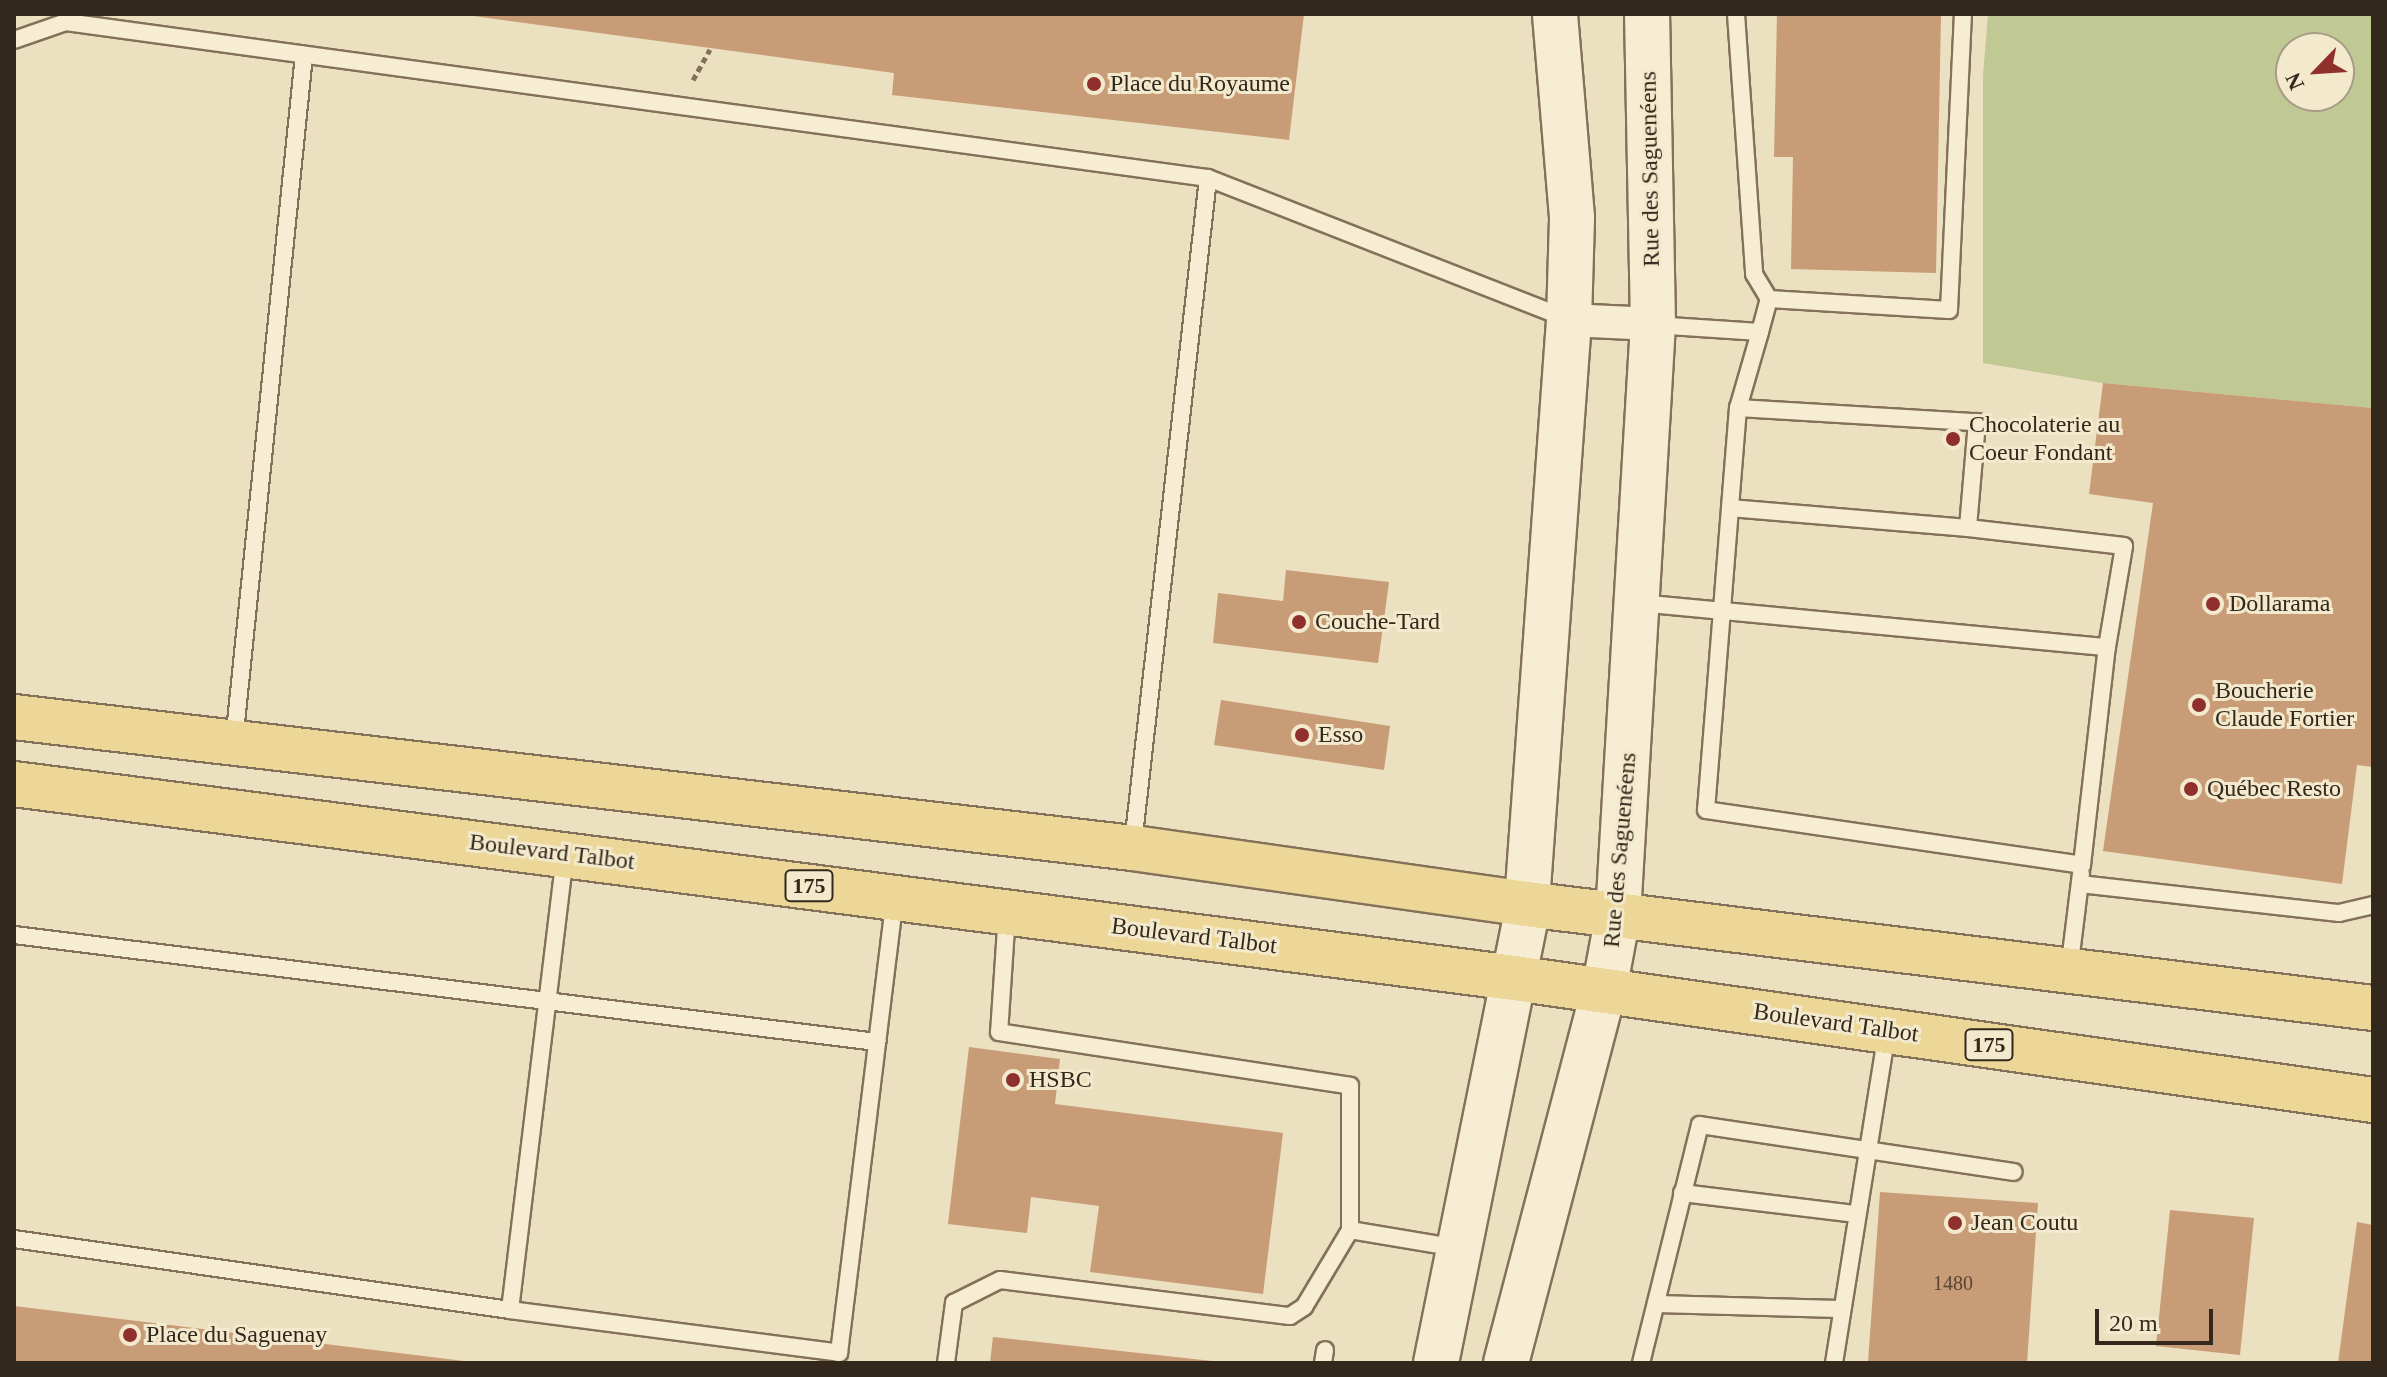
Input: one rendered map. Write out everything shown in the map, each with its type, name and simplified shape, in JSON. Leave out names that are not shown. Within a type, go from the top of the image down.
[{"type":"main road","points":[[14,717],[1133,848],[1526,904],[2373,1008]]},
{"type":"main road","name":"Boulevard Talbot","points":[[14,784],[1604,990],[2373,1100]]},
{"type":"street","points":[[1436,1363],[1514,978],[1526,904],[1569,320],[1572,217],[1555,14]]},
{"type":"street","name":"Rue des Saguenéens","points":[[1506,1363],[1604,990],[1618,915],[1653,324],[1647,14]]},
{"type":"street","points":[[1569,320],[1653,324]]},
{"type":"lane","points":[[1736,14],[1754,274],[1769,299],[1738,408],[1706,810],[2082,865]]},
{"type":"lane","points":[[1769,299],[1949,310],[1963,14]]},
{"type":"lane","points":[[14,40],[66,22],[1208,178],[1569,320]]},
{"type":"lane","points":[[234,743],[304,55]]},
{"type":"lane","points":[[1133,848],[1208,178]]},
{"type":"lane","points":[[1653,324],[1760,332]]},
{"type":"lane","points":[[1738,408],[1977,422],[1968,528]]},
{"type":"lane","points":[[1730,508],[1968,528],[2124,546],[2107,647],[2069,971]]},
{"type":"lane","points":[[1638,603],[2107,647]]},
{"type":"lane","points":[[510,1310],[565,854]]},
{"type":"lane","points":[[2080,884],[2339,913],[2373,905]]},
{"type":"lane","points":[[14,1239],[844,1358],[895,897]]},
{"type":"lane","points":[[946,1363],[954,1303],[1000,1280],[1290,1316],[1304,1307],[1350,1230],[1350,1086],[999,1032],[1007,912]]},
{"type":"lane","points":[[14,935],[877,1042]]},
{"type":"lane","points":[[1834,1363],[1855,1214],[1887,1031]]},
{"type":"lane","points":[[1641,1363],[1700,1125],[1867,1153],[2013,1172]]},
{"type":"lane","points":[[1682,1193],[1855,1214]]},
{"type":"lane","points":[[1350,1230],[1458,1248]]},
{"type":"lane","points":[[1656,1304],[1840,1309]]},
{"type":"green space","points":[[1988,14],[2373,14],[2373,408],[2103,383],[1983,363],[1983,76]]},
{"type":"building","name":"Place du Royaume","points":[[459,14],[1304,14],[1289,140],[892,95],[894,73]]},
{"type":"building","points":[[1777,14],[1941,14],[1936,273],[1791,269],[1793,157],[1774,157]]},
{"type":"building","points":[[2103,383],[2373,408],[2373,767],[2357,765],[2342,884],[2103,851],[2153,503],[2089,494]]},
{"type":"building","name":"Couche-Tard","points":[[1286,570],[1389,582],[1378,663],[1213,643],[1218,593],[1283,601]]},
{"type":"building","name":"Esso","points":[[1221,700],[1390,726],[1384,770],[1214,745]]},
{"type":"building","points":[[969,1047],[1060,1059],[1055,1104],[1283,1133],[1263,1294],[1090,1272],[1099,1206],[1031,1197],[1027,1233],[948,1224]]},
{"type":"building","points":[[1880,1192],[2038,1203],[2027,1363],[1868,1363]]},
{"type":"building","points":[[2170,1210],[2254,1218],[2240,1355],[2156,1346]]},
{"type":"building","points":[[2357,1222],[2373,1225],[2373,1363],[2338,1363]]},
{"type":"building","name":"Place du Saguenay","points":[[14,1306],[464,1361],[464,1363],[14,1363]]},
{"type":"building","points":[[993,1337],[1212,1361],[1212,1363],[990,1363]]},
{"type":"place","name":"Place du Royaume","points":[[1094,84]]},
{"type":"place","name":"Chocolaterie au Coeur Fondant","points":[[1953,439]]},
{"type":"place","name":"Dollarama","points":[[2213,604]]},
{"type":"place","name":"Couche-Tard","points":[[1299,622]]},
{"type":"place","name":"Boucherie Claude Fortier","points":[[2199,705]]},
{"type":"place","name":"Esso","points":[[1302,735]]},
{"type":"place","name":"Québec Resto","points":[[2191,789]]},
{"type":"place","name":"HSBC","points":[[1013,1080]]},
{"type":"place","name":"Jean Coutu","points":[[1955,1223]]},
{"type":"place","name":"Place du Saguenay","points":[[130,1335]]}]
